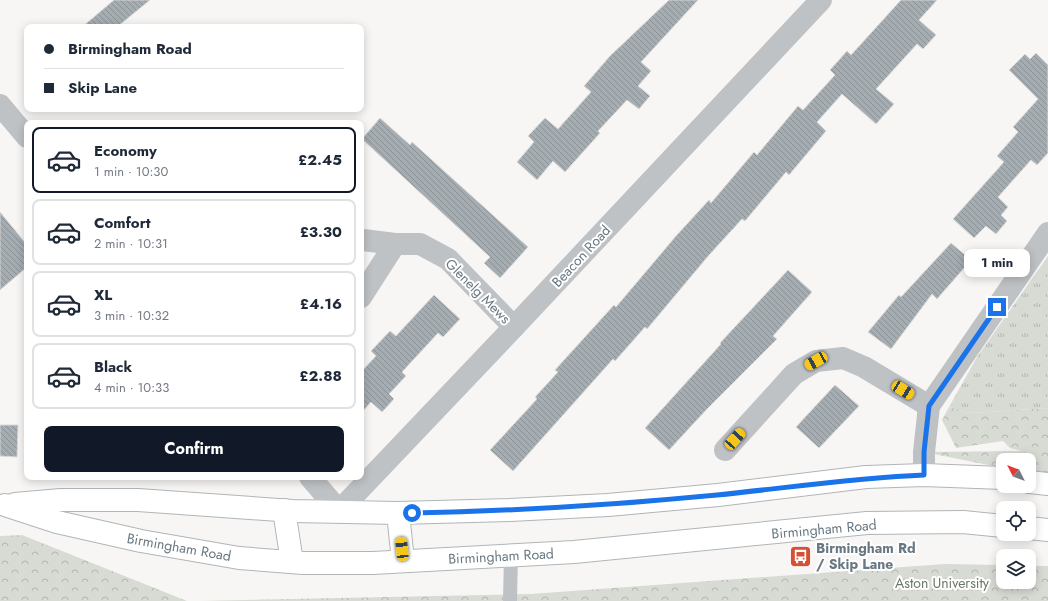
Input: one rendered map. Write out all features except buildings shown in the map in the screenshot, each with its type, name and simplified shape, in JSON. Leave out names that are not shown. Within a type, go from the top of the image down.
[{"type":"highway","name":"Birmingham Road","points":[[2,505],[60,500],[138,500],[284,510],[398,513],[510,510],[608,505],[718,495],[866,477],[924,475],[996,478]]},
{"type":"highway","points":[[1036,483],[1048,484]]},
{"type":"highway","name":"Birmingham Road","points":[[2,505],[57,522],[141,541],[239,558],[292,562],[373,563],[574,552],[867,523],[963,522],[996,525]]},
{"type":"highway","points":[[284,510],[292,562]]},
{"type":"highway","points":[[398,513],[403,561]]},
{"type":"highway","points":[[1036,529],[1048,530]]},
{"type":"street","name":"Beacon Road","points":[[338,511],[514,327],[821,0]]},
{"type":"street","points":[[0,105],[24,133]]},
{"type":"street","points":[[924,475],[924,452],[929,406],[1048,233]]},
{"type":"street","name":"Glenelg Mews","points":[[364,240],[395,244],[420,244],[448,259],[514,327]]},
{"type":"street","points":[[364,292],[395,244]]},
{"type":"street","points":[[725,450],[794,374],[816,361],[843,358],[864,367],[929,406]]},
{"type":"street","points":[[312,480],[338,511]]},
{"type":"lane","points":[[510,601],[511,555]]},
{"type":"green space","points":[[1048,256],[1048,408],[969,413],[949,407],[977,357]]},
{"type":"green space","points":[[949,407],[969,413],[1048,408],[1048,476],[1036,474],[1036,453],[996,453],[996,467],[924,452],[1022,451],[1010,448],[1003,441],[956,448],[942,420]]},
{"type":"green space","points":[[22,535],[187,601],[0,601],[0,536]]},
{"type":"green space","name":"Aston University","points":[[945,564],[996,565],[996,589],[1036,589],[1036,566],[1048,566],[1048,601],[199,601],[531,594]]},
{"type":"place","name":"Birmingham Rd / Skip Lane","points":[[801,556]]},
{"type":"route","points":[[412,513],[608,505],[718,495],[866,477],[924,475],[924,452],[929,406],[997,307]]}]
